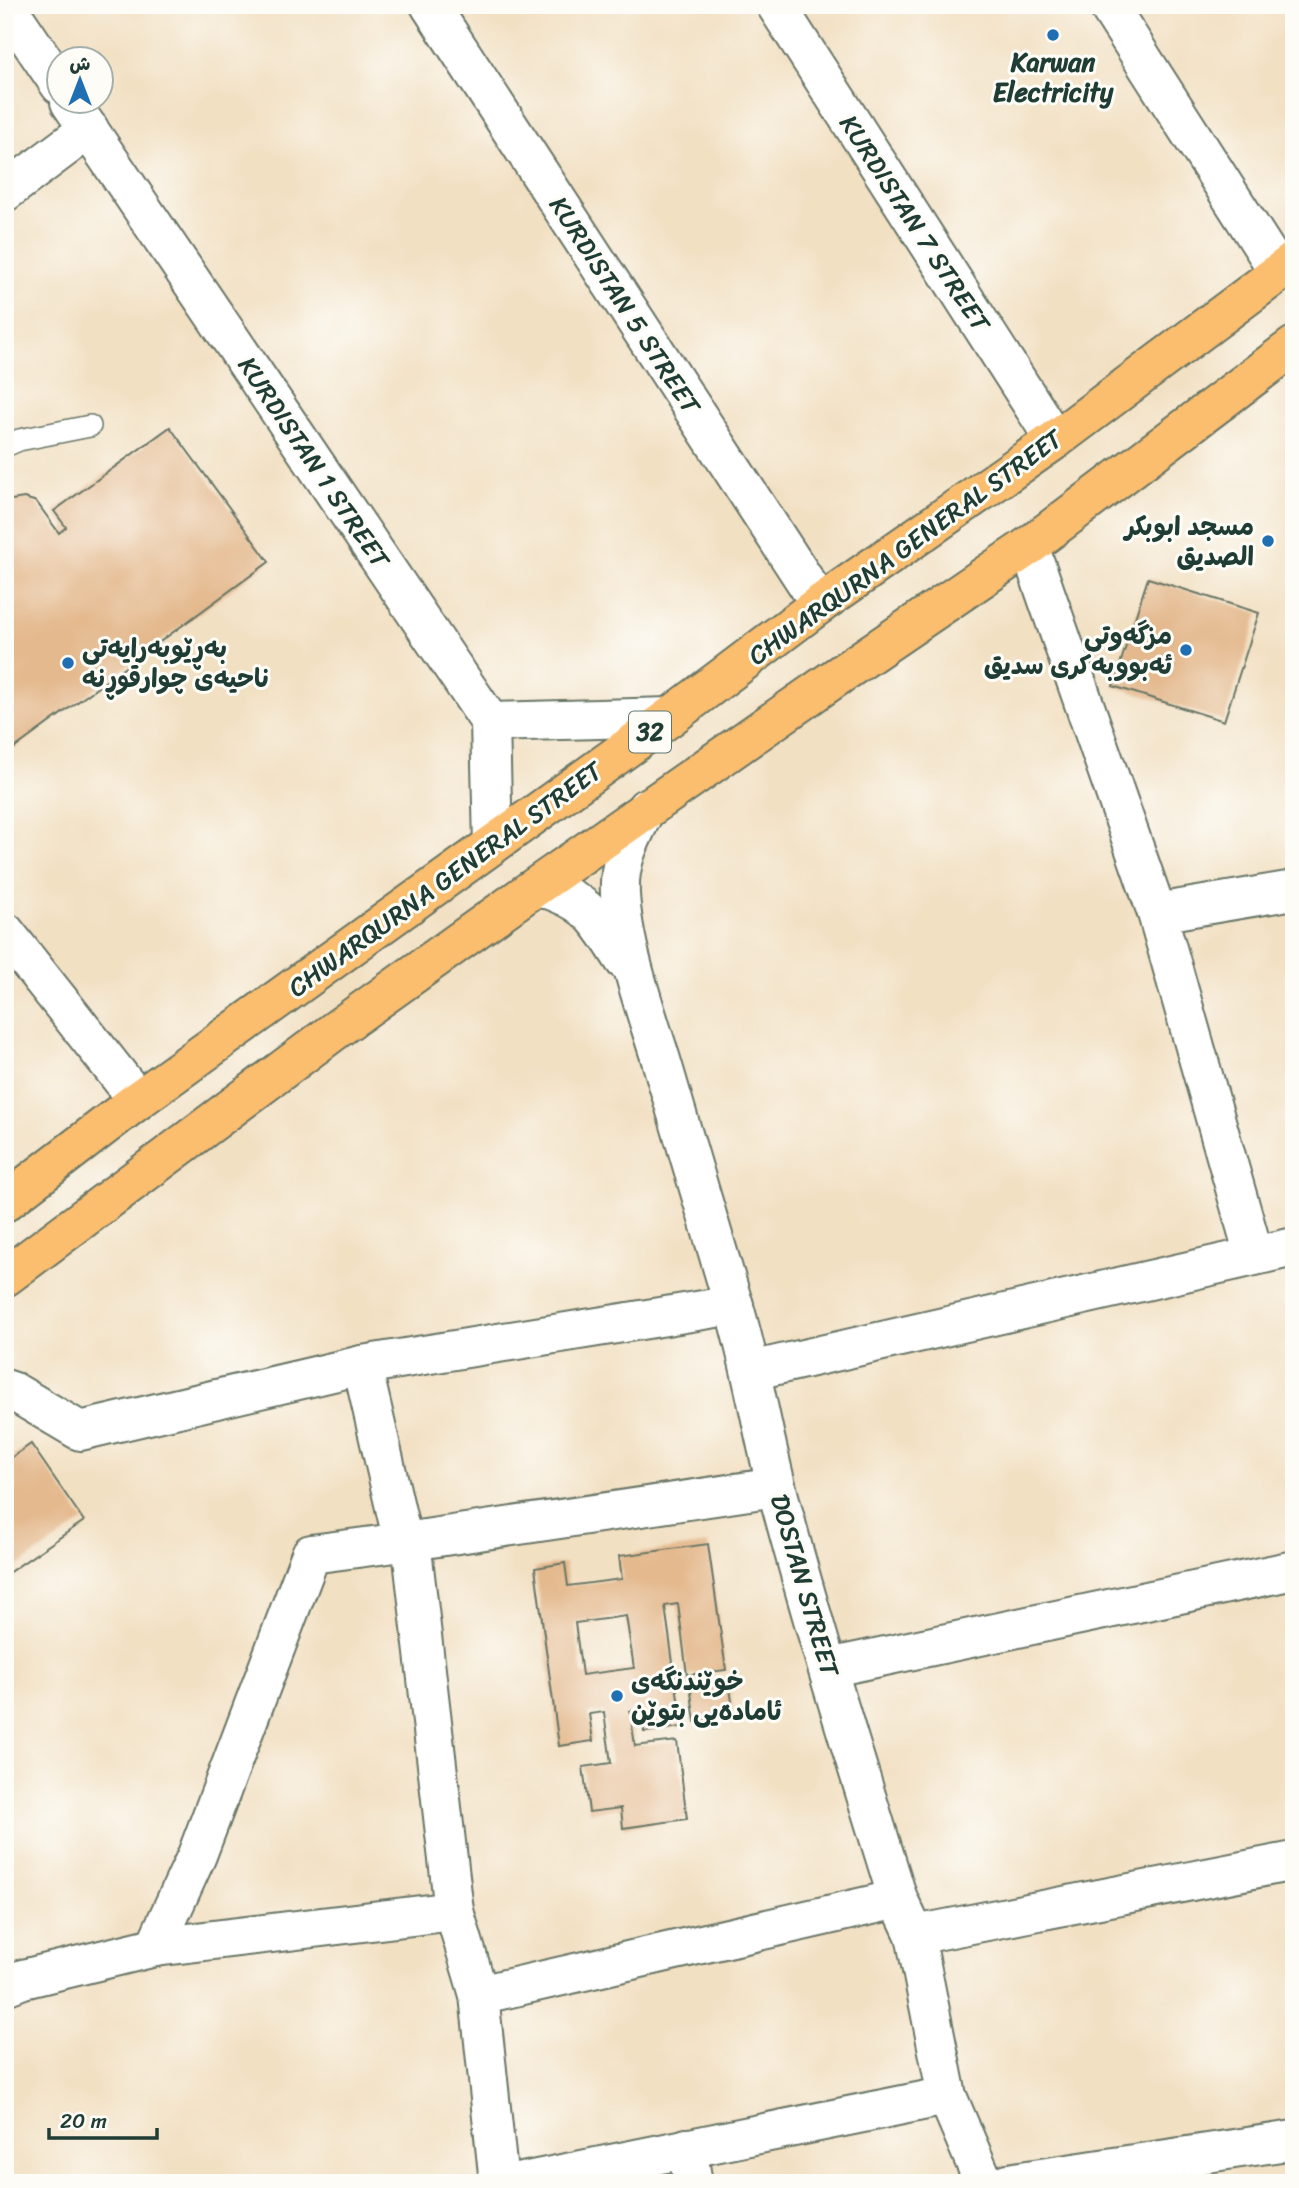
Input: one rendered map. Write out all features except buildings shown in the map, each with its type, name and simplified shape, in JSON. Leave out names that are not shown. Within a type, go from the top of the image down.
[{"type":"highway","name":"CHWARQURNA GENERAL STREET","points":[[5,1202],[127,1109],[670,717],[820,604],[1055,440],[1286,266]]},
{"type":"highway","name":"32","points":[[5,1277],[337,1029],[646,808],[1029,547],[1294,346]]},
{"type":"highway","points":[[127,1109],[152,1167]]},
{"type":"street","points":[[6,5],[46,64]]},
{"type":"street","name":"KURDISTAN 5 STREET","points":[[430,5],[820,604]]},
{"type":"street","name":"KURDISTAN 7 STREET","points":[[776,5],[1055,440]]},
{"type":"street","points":[[1108,5],[1286,266]]},
{"type":"street","points":[[5,192],[78,116]]},
{"type":"street","name":"KURDISTAN 1 STREET","points":[[80,116],[490,722]]},
{"type":"street","points":[[1029,547],[1157,913],[1254,1255]]},
{"type":"street","points":[[493,844],[490,722],[670,717]]},
{"type":"street","name":"DOSTAN STREET","points":[[646,808],[626,848],[621,870],[622,914],[638,983],[734,1305],[776,1487],[828,1668],[898,1899],[915,1935],[947,2096],[984,2183]]},
{"type":"street","name":"DOSTAN STREET","points":[[531,890],[534,888],[553,891],[586,907],[598,919],[638,983]]},
{"type":"street","points":[[1157,913],[1294,890]]},
{"type":"street","points":[[5,932],[127,1109]]},
{"type":"street","points":[[751,1371],[1294,1247]]},
{"type":"street","points":[[5,1389],[80,1432],[362,1365],[734,1305]]},
{"type":"street","points":[[362,1365],[407,1542],[454,1911],[479,1995],[499,2183]]},
{"type":"street","points":[[155,1947],[197,1855],[311,1554],[776,1487]]},
{"type":"street","points":[[828,1668],[1294,1570]]},
{"type":"street","points":[[915,1935],[1294,1861]]},
{"type":"street","points":[[479,1995],[898,1899]]},
{"type":"street","points":[[5,1986],[23,1979],[155,1947],[454,1911]]},
{"type":"street","points":[[517,2183],[690,2166],[947,2096]]},
{"type":"street","points":[[1008,2183],[1294,2140]]},
{"type":"lane","points":[[5,446],[19,440],[89,426]]},
{"type":"place","name":"Karwan Electricity","points":[[1053,35]]},
{"type":"place","name":"مسجد ابوبكر الصديق","points":[[1268,541]]},
{"type":"place","name":"مزگەوتی ئەبووبەکری سدیق","points":[[1186,650]]},
{"type":"place","name":"بەڕێوبەرایەتی ناحیەی چوارقوڕنە","points":[[68,663]]},
{"type":"place","name":"خوێندنگەی ئامادەیی بتوێن","points":[[617,1696]]}]
